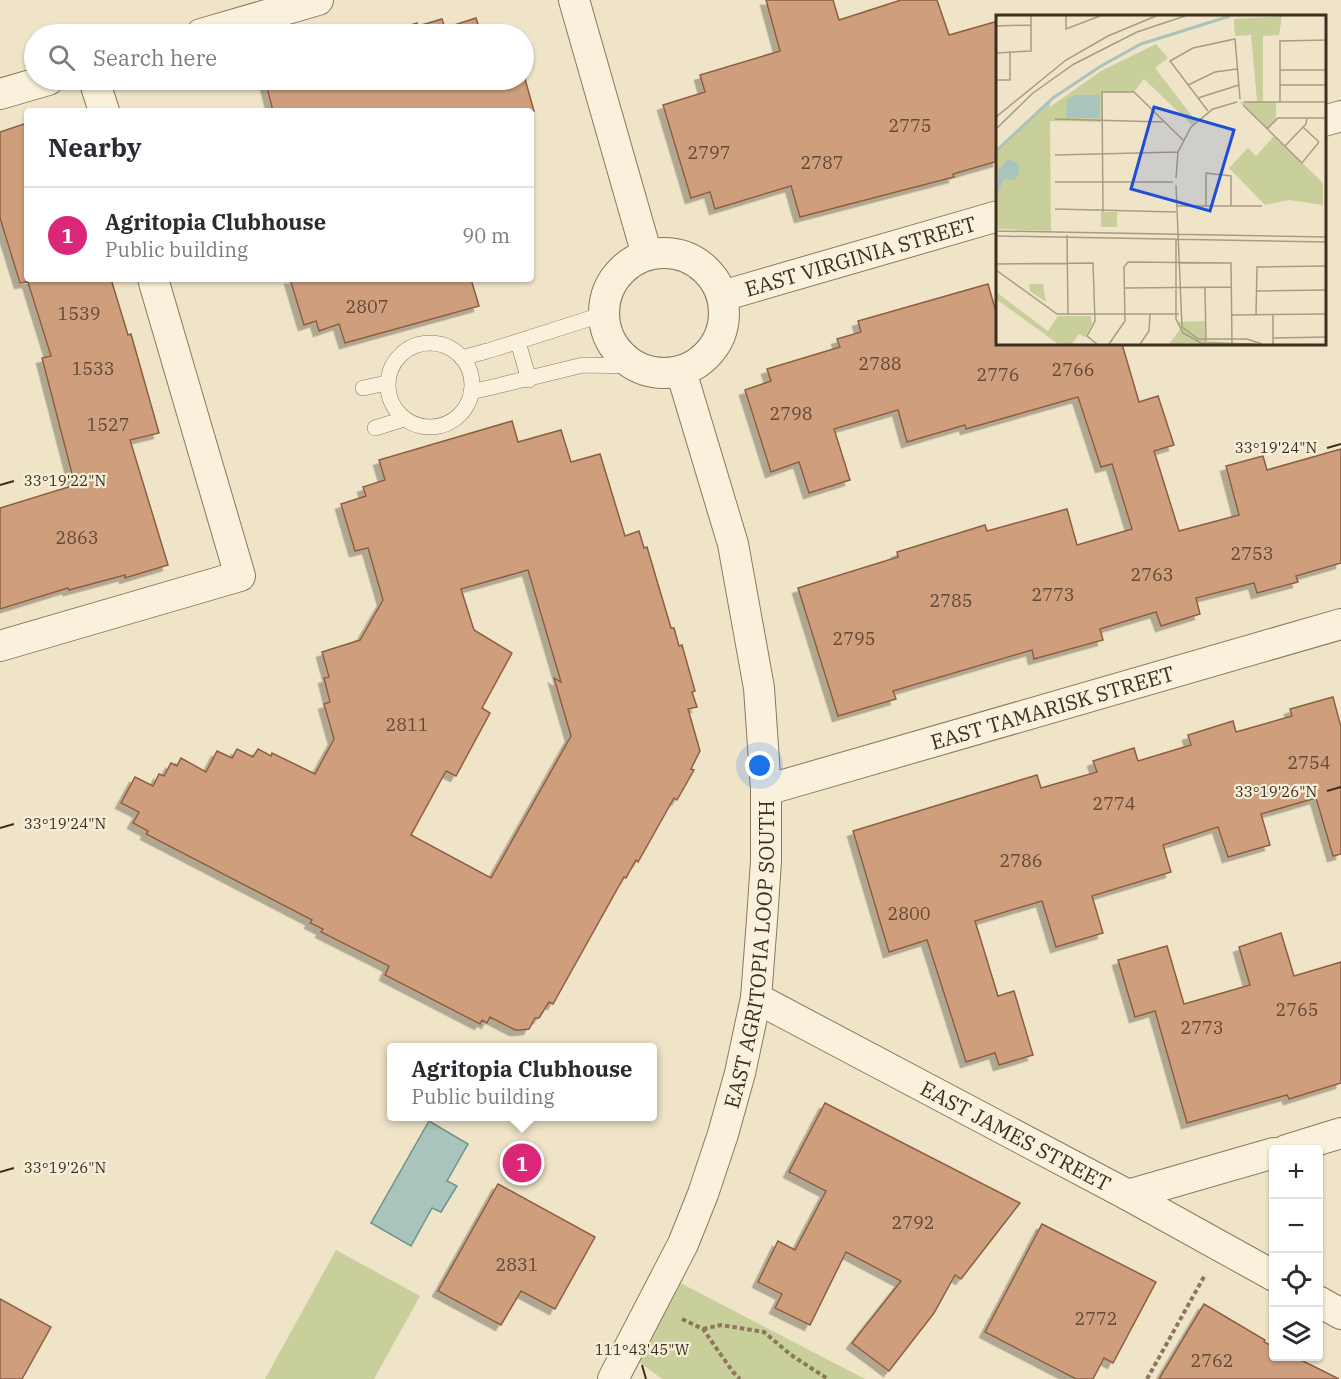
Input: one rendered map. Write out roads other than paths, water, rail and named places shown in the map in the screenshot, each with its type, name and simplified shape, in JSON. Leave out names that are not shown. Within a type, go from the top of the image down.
[{"type":"street","points":[[235,24],[318,0]]},
{"type":"street","points":[[574,0],[647,255]]},
{"type":"street","points":[[0,94],[24,87]]},
{"type":"street","points":[[97,90],[103,108]]},
{"type":"street","points":[[1326,120],[1341,116]]},
{"type":"street","name":"EAST VIRGINIA STREET","points":[[722,296],[996,217]]},
{"type":"street","points":[[666,253],[685,256],[702,265],[714,279],[722,296],[725,315],[721,333],[712,350],[699,363],[681,371],[650,372],[635,366],[622,357],[612,344],[606,330],[604,314],[606,295],[615,277],[630,264],[647,255],[666,253]]},
{"type":"street","points":[[0,646],[240,576],[154,282]]},
{"type":"street","name":"EAST AGRITOPIA LOOP SOUTH","points":[[613,1379],[683,1244],[723,1134],[740,1073],[756,998],[766,861],[766,790],[759,688],[733,544],[681,371]]},
{"type":"street","name":"EAST TAMARISK STREET","points":[[766,790],[1341,624]]},
{"type":"street","name":"EAST JAMES STREET","points":[[756,998],[1128,1195],[1269,1273]]},
{"type":"street","points":[[1300,1145],[1341,1133]]},
{"type":"street","points":[[1128,1195],[1269,1154]]},
{"type":"street","points":[[1323,1304],[1341,1314]]},
{"type":"lane","points":[[462,358],[604,314]]},
{"type":"lane","points":[[518,342],[529,380]]},
{"type":"lane","points":[[436,343],[450,348],[462,358],[469,368],[472,381],[471,396],[466,408],[456,418],[444,425],[430,428],[416,426],[394,409],[388,396],[387,383],[390,369],[398,357],[422,344],[436,343]]},
{"type":"lane","points":[[471,392],[529,380],[583,365],[635,366]]},
{"type":"lane","points":[[363,388],[387,383]]},
{"type":"lane","points":[[375,428],[404,419]]},
{"type":"water","points":[[429,1121],[468,1144],[447,1181],[457,1186],[441,1212],[432,1208],[411,1246],[371,1223]]},
{"type":"place","name":"Agritopia Clubhouse","points":[[522,1163]]}]
